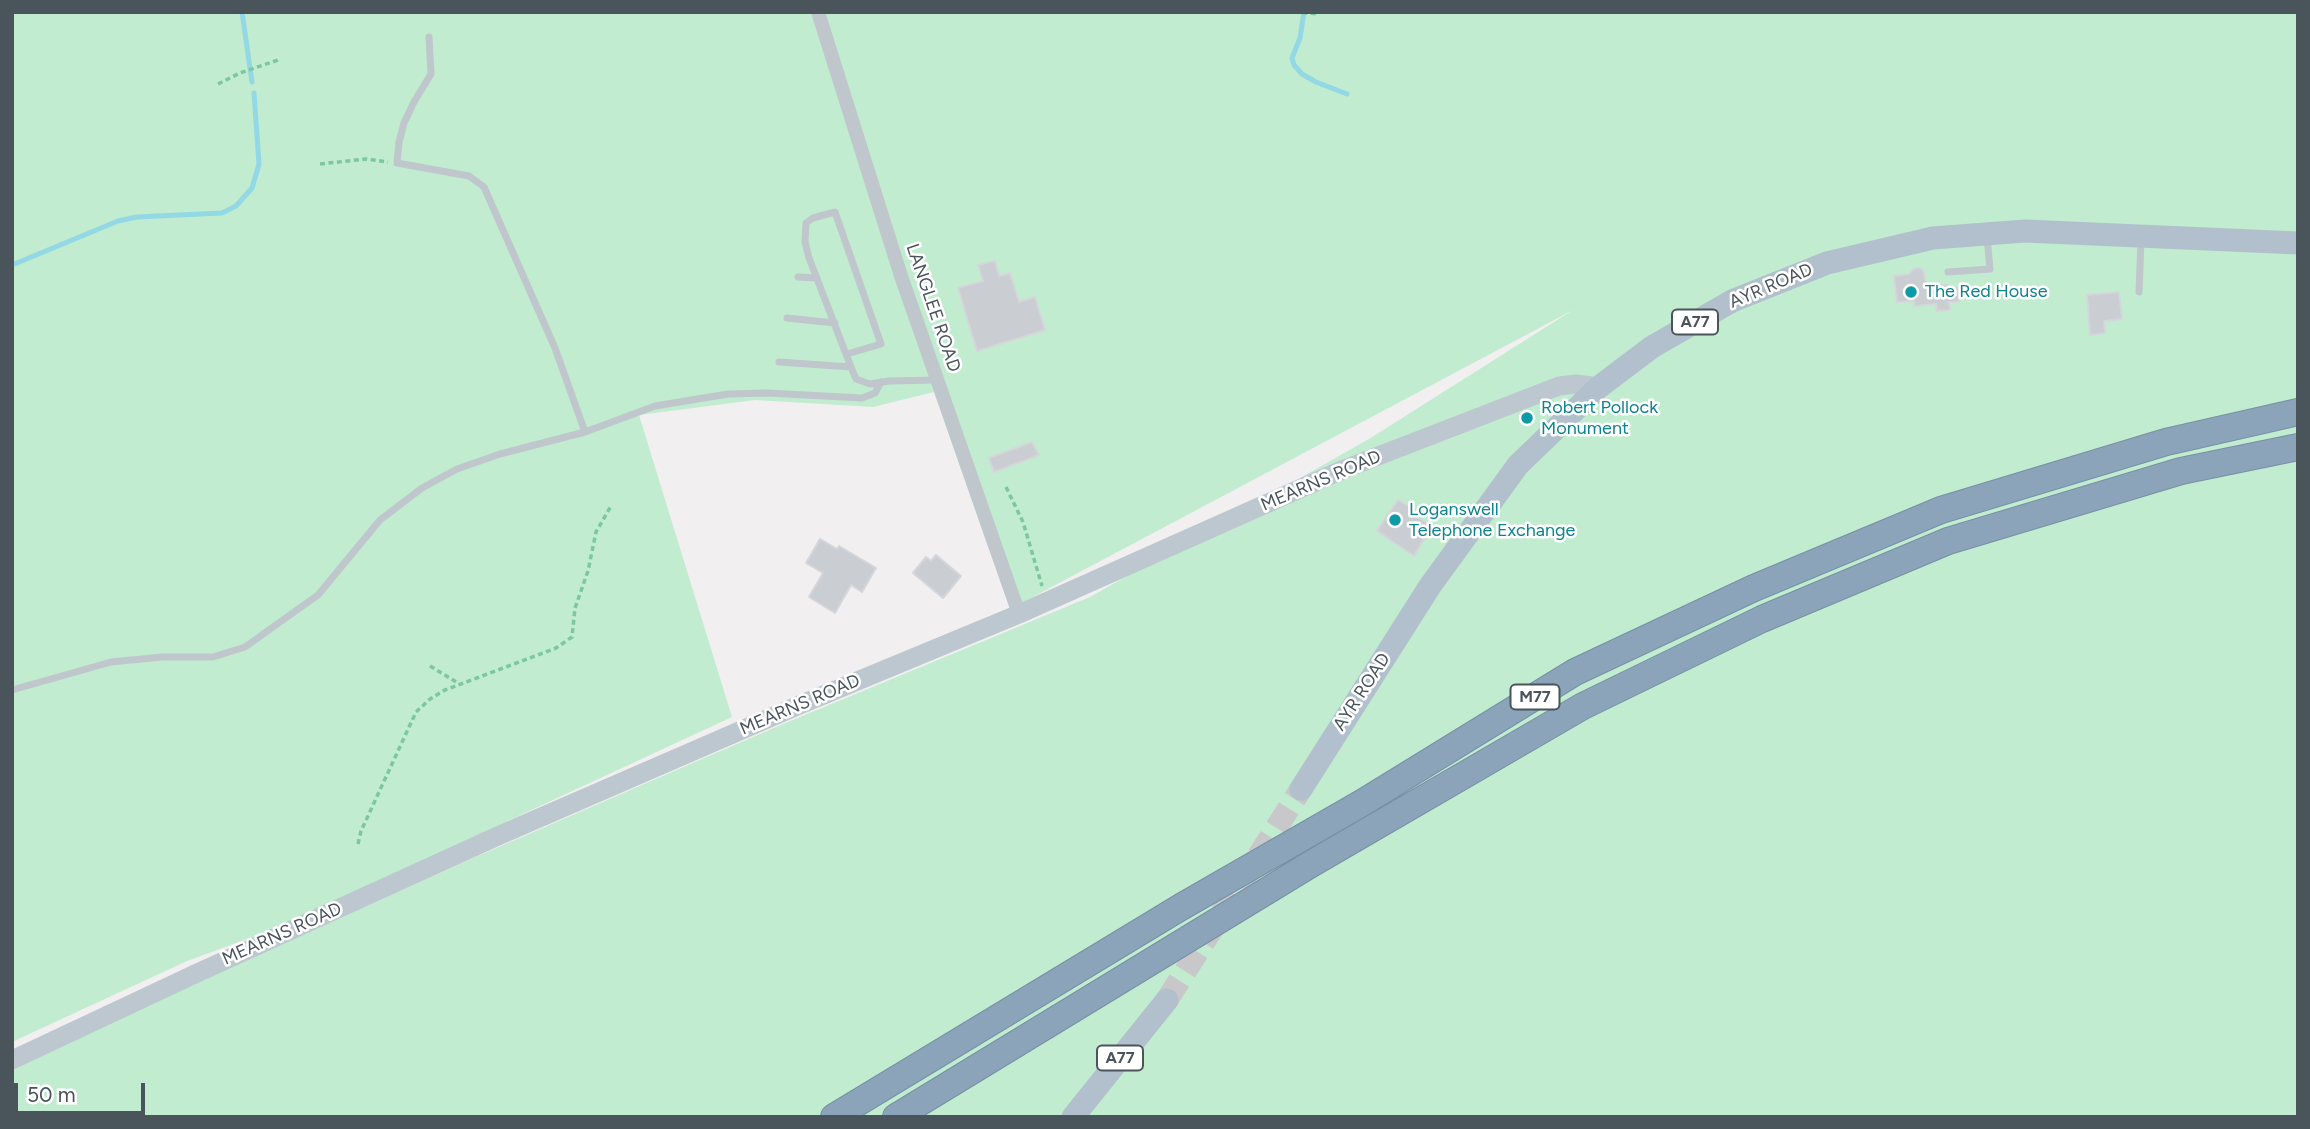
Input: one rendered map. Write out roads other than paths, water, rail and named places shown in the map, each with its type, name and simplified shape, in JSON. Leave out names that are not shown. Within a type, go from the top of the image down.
[{"type":"highway","name":"M77","points":[[834,1117],[1181,907],[1362,803],[1575,672],[1754,588],[1941,510],[2166,442],[2298,412]]},
{"type":"highway","name":"M77","points":[[896,1117],[1311,864],[1583,706],[1762,619],[1948,541],[2180,471],[2298,447]]},
{"type":"main road","name":"AYR ROAD","points":[[1301,789],[1430,586],[1518,465],[1599,387],[1652,347],[1732,301],[1815,268],[1933,237],[2025,231],[2298,243]]},
{"type":"main road","name":"A77","points":[[1073,1117],[1167,1000]]},
{"type":"street","name":"LANGLEE ROAD","points":[[818,12],[901,276],[1018,614]]},
{"type":"street","name":"MEARNS ROAD","points":[[12,1060],[500,835],[1018,614],[1342,470],[1559,386],[1576,384],[1599,387]]},
{"type":"lane","points":[[429,37],[431,74],[404,123],[397,163],[469,176],[484,187],[555,348],[585,432]]},
{"type":"lane","points":[[846,354],[881,344],[835,212],[813,218],[806,223],[805,242],[817,278],[835,323],[846,354],[856,379],[870,384],[938,380]]},
{"type":"lane","points":[[1948,272],[1990,269],[1987,233]]},
{"type":"lane","points":[[2139,292],[2141,236]]},
{"type":"lane","points":[[798,277],[817,278]]},
{"type":"lane","points":[[787,318],[835,323]]},
{"type":"lane","points":[[779,362],[851,367]]},
{"type":"lane","points":[[12,691],[111,662],[162,657],[213,657],[245,646],[318,595],[380,520],[422,488],[457,469],[500,454],[585,432],[655,406],[728,394],[767,393],[862,398],[875,393],[881,382]]},
{"type":"waterway","points":[[242,12],[252,82]]},
{"type":"waterway","points":[[1304,12],[1300,38],[1292,58],[1294,65],[1302,74],[1316,82],[1347,94]]},
{"type":"waterway","points":[[12,265],[118,221],[137,217],[222,213],[236,206],[252,188],[259,164],[254,93]]},
{"type":"tunnel","points":[[1167,1000],[1301,789]]},
{"type":"place","name":"The Red House","points":[[1911,292]]},
{"type":"place","name":"Robert Pollock Monument","points":[[1527,418]]},
{"type":"place","name":"Loganswell Telephone Exchange","points":[[1395,520]]}]
